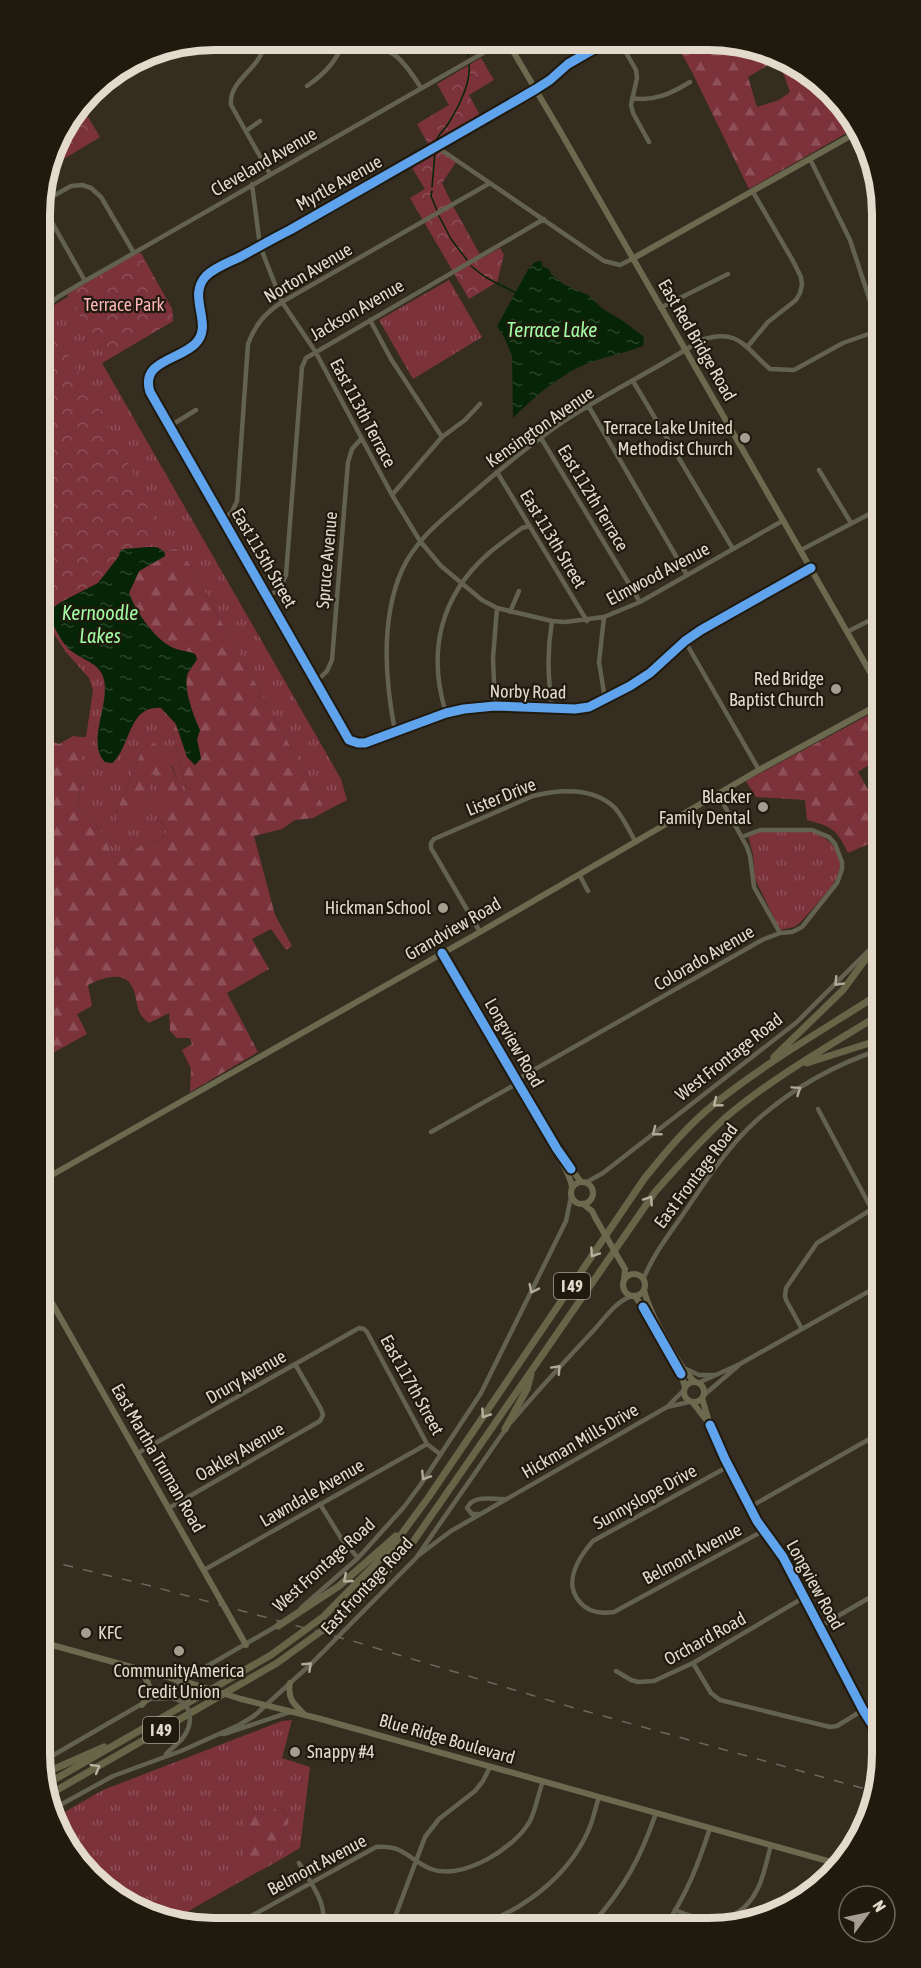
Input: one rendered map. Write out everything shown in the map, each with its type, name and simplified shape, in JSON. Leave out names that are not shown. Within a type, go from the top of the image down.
[{"type":"highway","points":[[763,1067],[843,990],[872,950]]},
{"type":"highway","name":"I 49","points":[[52,1781],[271,1655],[322,1617],[385,1555],[407,1527],[644,1179],[666,1152],[712,1106],[763,1067],[871,999]]},
{"type":"highway","name":"I 49","points":[[54,1792],[277,1663],[345,1614],[374,1586],[413,1542],[655,1192],[679,1164],[725,1118],[759,1091],[871,1020]]},
{"type":"highway","points":[[796,1067],[871,1042]]},
{"type":"highway","points":[[505,1429],[527,1389],[532,1368]]},
{"type":"highway","points":[[278,1626],[339,1586],[407,1527]]},
{"type":"highway","points":[[51,1770],[126,1739]]},
{"type":"main road","name":"East Red Bridge Road","points":[[511,50],[536,89],[872,675]]},
{"type":"main road","points":[[632,259],[851,136]]},
{"type":"main road","name":"Grandview Road","points":[[50,1176],[480,932],[759,770],[872,708]]},
{"type":"main road","name":"Longview Road","points":[[442,953],[557,1149],[583,1182]]},
{"type":"main road","name":"Longview Road","points":[[557,1149],[560,1160],[570,1175],[572,1187]]},
{"type":"main road","points":[[583,1182],[592,1190],[587,1202],[576,1203],[571,1197],[572,1187],[583,1182]]},
{"type":"main road","points":[[587,1202],[623,1266],[643,1280],[651,1312],[689,1377],[703,1388],[703,1397],[691,1402],[684,1397],[681,1374],[648,1314],[633,1296],[626,1292],[623,1266]]},
{"type":"main road","points":[[624,1282],[628,1276],[634,1275]]},
{"type":"main road","points":[[633,1296],[644,1290]]},
{"type":"main road","name":"East Martha Truman Road","points":[[50,1299],[141,1452],[169,1508],[207,1568],[246,1645]]},
{"type":"main road","points":[[684,1389],[689,1383],[697,1383]]},
{"type":"main road","name":"Longview Road","points":[[703,1397],[710,1425],[750,1507],[783,1557],[871,1725]]},
{"type":"main road","name":"Longview Road","points":[[691,1402],[710,1425]]},
{"type":"main road","name":"Blue Ridge Boulevard","points":[[50,1644],[831,1862]]},
{"type":"main road","points":[[135,1668],[150,1686],[142,1705]]},
{"type":"main road","points":[[290,1683],[288,1696],[305,1716]]},
{"type":"street","points":[[263,50],[258,60],[235,87],[231,104],[270,174]]},
{"type":"street","points":[[307,86],[332,66],[341,50]]},
{"type":"street","points":[[389,50],[401,59],[421,88]]},
{"type":"street","name":"Cleveland Avenue","points":[[50,304],[252,184],[489,50]]},
{"type":"street","name":"Myrtle Avenue","points":[[149,388],[148,379],[155,366],[191,348],[199,339],[203,325],[197,295],[205,278],[212,271],[437,147],[536,89],[568,64],[593,50]]},
{"type":"street","points":[[625,50],[636,70],[637,78],[632,98],[633,113],[649,142]]},
{"type":"street","points":[[632,98],[660,97],[690,82]]},
{"type":"street","points":[[246,131],[260,121]]},
{"type":"street","points":[[437,147],[604,261],[620,265],[632,259]]},
{"type":"street","points":[[810,159],[850,240],[872,307]]},
{"type":"street","name":"Norton Avenue","points":[[223,519],[232,512],[237,501],[248,344],[261,319],[282,302],[490,183]]},
{"type":"street","name":"East 113th Terrace","points":[[252,184],[260,246],[282,302],[315,351],[361,439],[420,541]]},
{"type":"street","points":[[51,197],[71,186],[91,188],[101,197],[134,253]]},
{"type":"street","points":[[753,192],[793,261],[801,277],[802,285],[796,300],[768,322],[748,346],[770,369],[794,370],[843,343],[872,332]]},
{"type":"street","name":"Jackson Avenue","points":[[268,597],[280,588],[286,575],[302,367],[306,358],[544,219]]},
{"type":"street","points":[[50,220],[85,281]]},
{"type":"street","points":[[660,308],[728,274]]},
{"type":"street","points":[[369,320],[391,359],[442,437]]},
{"type":"street","name":"Kensington Avenue","points":[[395,731],[387,676],[388,626],[401,572],[420,541],[497,472],[541,438],[701,340],[716,336],[734,338],[748,346]]},
{"type":"street","points":[[633,381],[733,549]]},
{"type":"street","name":"East 115th Street","points":[[149,388],[316,682],[350,740],[354,742]]},
{"type":"street","points":[[392,495],[442,437],[465,420],[480,404]]},
{"type":"street","points":[[589,407],[687,575]]},
{"type":"street","points":[[170,426],[196,410]]},
{"type":"street","name":"East 112th Terrace","points":[[541,438],[639,602]]},
{"type":"street","name":"Spruce Avenue","points":[[316,682],[327,671],[332,660],[348,462],[352,449],[361,439]]},
{"type":"street","points":[[819,470],[851,523]]},
{"type":"street","name":"East 113th Street","points":[[497,472],[587,621]]},
{"type":"street","points":[[801,550],[872,513]]},
{"type":"street","name":"Elmwood Avenue","points":[[420,541],[441,566],[482,600],[497,608],[552,621],[587,621],[625,610],[784,520]]},
{"type":"street","points":[[446,713],[438,683],[438,645],[448,608],[462,583],[488,554],[522,528],[529,526]]},
{"type":"street","name":"Norby Road","points":[[354,742],[365,743],[446,713],[495,706],[582,708],[630,686],[650,673],[685,641],[701,630],[811,568]]},
{"type":"street","points":[[510,612],[519,591]]},
{"type":"street","points":[[495,706],[493,658],[497,608]]},
{"type":"street","points":[[604,617],[599,662],[605,699]]},
{"type":"street","points":[[847,632],[872,619]]},
{"type":"street","points":[[552,621],[548,684],[554,709]]},
{"type":"street","points":[[685,641],[759,770]]},
{"type":"street","name":"Lister Drive","points":[[480,932],[431,848],[434,839],[533,796],[564,791],[592,795],[607,802],[619,813],[635,841]]},
{"type":"street","points":[[718,794],[750,856],[754,887],[780,933]]},
{"type":"street","name":"Colorado Avenue","points":[[517,1082],[762,940],[802,927],[837,884],[842,862],[840,853],[829,837],[816,831],[760,830],[742,837]]},
{"type":"street","points":[[579,874],[588,891]]},
{"type":"street","name":"West Frontage Road","points":[[583,1182],[603,1173],[797,1022],[872,948]]},
{"type":"street","name":"East Frontage Road","points":[[643,1280],[656,1254],[707,1180],[756,1121],[802,1086],[844,1064],[871,1053]]},
{"type":"street","points":[[431,1132],[517,1082]]},
{"type":"street","points":[[802,1329],[784,1296],[786,1288],[817,1243],[869,1212],[871,1208],[818,1108]]},
{"type":"street","name":"West Frontage Road","points":[[50,1757],[278,1626],[358,1558],[404,1507],[481,1393],[566,1221],[571,1197]]},
{"type":"street","points":[[697,1383],[740,1364],[871,1290]]},
{"type":"street","name":"East Frontage Road","points":[[58,1806],[113,1776],[239,1725],[265,1706],[378,1598],[416,1558],[505,1429],[613,1309],[621,1301],[633,1296]]},
{"type":"street","name":"East 117th Street","points":[[361,1328],[367,1332],[427,1444],[440,1454]]},
{"type":"street","name":"Drury Avenue","points":[[141,1452],[361,1328]]},
{"type":"street","name":"Oakley Avenue","points":[[169,1508],[318,1423],[323,1415],[321,1409],[295,1364]]},
{"type":"street","points":[[703,1397],[740,1364]]},
{"type":"street","points":[[681,1365],[688,1371],[699,1375],[718,1374]]},
{"type":"street","name":"Hickman Mills Drive","points":[[416,1558],[451,1531],[505,1498],[667,1407],[684,1389]]},
{"type":"street","name":"Hickman Mills Drive","points":[[667,1407],[691,1402]]},
{"type":"street","points":[[750,1507],[871,1438]]},
{"type":"street","name":"Lawndale Avenue","points":[[207,1568],[427,1444]]},
{"type":"street","name":"Sunnyslope Drive","points":[[600,1613],[582,1605],[573,1590],[575,1568],[587,1547],[593,1541],[729,1466]]},
{"type":"street","name":"Hickman Mills Drive","points":[[481,1514],[472,1514],[467,1508],[468,1504],[477,1499],[505,1498]]},
{"type":"street","points":[[320,1504],[341,1538],[358,1558]]},
{"type":"street","name":"Belmont Avenue","points":[[600,1613],[614,1612],[764,1531]]},
{"type":"street","points":[[819,1627],[871,1597]]},
{"type":"street","name":"Orchard Road","points":[[616,1671],[631,1680],[654,1681],[693,1663],[803,1598]]},
{"type":"street","points":[[693,1663],[711,1693],[720,1700],[830,1727],[837,1726],[863,1710]]},
{"type":"street","points":[[152,1700],[177,1699],[189,1712],[191,1718],[188,1731],[164,1756]]},
{"type":"street","points":[[215,1735],[226,1734],[291,1712]]},
{"type":"street","points":[[394,1918],[425,1837],[432,1826],[475,1791],[490,1767]]},
{"type":"street","name":"Belmont Avenue","points":[[248,1918],[376,1847],[396,1848],[433,1869],[451,1872],[469,1867],[513,1842],[525,1828],[534,1812],[543,1781]]},
{"type":"street","points":[[498,1918],[525,1903],[559,1874],[590,1826],[599,1797]]},
{"type":"street","points":[[597,1918],[629,1876],[647,1841],[656,1813]]},
{"type":"street","points":[[670,1918],[694,1874],[710,1828]]},
{"type":"street","points":[[725,1917],[749,1902],[758,1889],[771,1845]]},
{"type":"street","points":[[299,1863],[320,1899],[324,1918]]},
{"type":"street","points":[[675,1910],[692,1918]]},
{"type":"green space","points":[[680,50],[729,51],[772,63],[748,77],[757,107],[779,100],[790,92],[778,65],[780,66],[815,90],[831,106],[849,132],[749,189]]},
{"type":"green space","points":[[481,58],[494,80],[469,95],[481,117],[436,143],[440,150],[456,162],[442,183],[482,258],[500,248],[504,255],[497,282],[469,299],[410,198],[425,189],[409,163],[432,151],[417,124],[449,105],[437,84]]},
{"type":"green space","points":[[85,112],[100,137],[58,163],[66,141]]},
{"type":"green space","name":"Terrace Park","points":[[139,252],[172,309],[173,321],[107,360],[67,294]]},
{"type":"green space","points":[[141,253],[172,309],[173,321],[102,363],[341,779],[347,800],[326,811],[191,567],[178,548],[164,551],[156,547],[68,648],[95,665],[102,675],[105,686],[98,740],[99,752],[105,762],[113,763],[119,756],[131,728],[142,713],[150,708],[161,707],[176,724],[173,731],[187,792],[181,792],[173,767],[143,748],[116,813],[118,825],[147,797],[151,774],[156,778],[166,799],[161,822],[168,830],[161,840],[142,845],[122,858],[112,857],[100,830],[78,810],[81,737],[86,737],[93,690],[89,678],[65,651],[50,628],[51,307]]},
{"type":"green space","points":[[449,280],[482,337],[413,379],[379,320]]},
{"type":"green space","points":[[50,324],[90,392],[153,510],[151,529],[140,552],[50,617]]},
{"type":"green space","points":[[179,548],[191,567],[326,811],[313,818],[295,820],[282,829],[254,836],[275,915],[292,946],[286,950],[271,929],[252,939],[269,969],[227,993],[258,1052],[190,1092],[191,1069],[182,1050],[192,1044],[190,1038],[177,1038],[170,1031],[169,1013],[149,1023],[140,1014],[131,985],[122,978],[105,978],[88,985],[92,1006],[77,1014],[87,1034],[50,1055],[50,805],[53,801],[50,794],[50,741],[59,744],[73,736],[81,737],[78,810],[100,830],[112,857],[122,858],[142,845],[161,840],[168,830],[160,818],[161,808],[166,799],[157,791],[156,778],[152,774],[147,797],[136,818],[127,829],[118,825],[116,813],[143,748],[154,743],[160,748],[174,772],[181,792],[187,792],[173,731],[176,724],[187,757],[201,759],[197,739],[200,730],[190,704],[186,682],[197,659],[195,654],[176,649],[161,640],[141,617],[129,593],[139,571],[165,556],[164,551]]},
{"type":"green space","points":[[872,713],[872,763],[858,772],[872,796],[872,843],[848,853],[836,833],[807,820],[805,800],[756,797],[746,781]]},
{"type":"green space","points":[[808,831],[823,837],[835,848],[839,855],[839,871],[829,890],[800,923],[780,930],[755,879],[753,854],[748,836],[759,832]]},
{"type":"green space","points":[[292,1720],[282,1758],[310,1767],[300,1848],[271,1865],[289,1821],[282,1806],[266,1815],[243,1812],[243,1880],[182,1915],[151,1906],[114,1885],[83,1854],[62,1817],[61,1814],[103,1790],[282,1721]]},
{"type":"green space","points":[[281,1805],[289,1821],[271,1865],[243,1880],[243,1812],[266,1815]]},
{"type":"water","name":"Terrace Lake","points":[[541,261],[543,267],[549,269],[551,274],[563,284],[588,295],[603,309],[644,337],[643,346],[585,364],[574,370],[541,392],[513,418],[512,356],[497,326],[529,268],[535,262]]},
{"type":"water","name":"Kernoodle Lakes","points":[[156,547],[164,551],[165,556],[139,571],[129,593],[141,617],[161,640],[176,649],[195,654],[197,659],[186,681],[190,703],[200,730],[197,739],[201,759],[195,765],[187,757],[176,724],[161,708],[150,709],[142,713],[131,728],[118,756],[112,763],[105,762],[98,743],[105,697],[103,676],[92,663],[71,651],[60,638],[50,617],[50,610],[61,602],[98,583],[119,556],[120,551]]},
{"type":"waterway","points":[[468,50],[468,57]]},
{"type":"waterway","points":[[435,144],[463,96],[468,80],[469,65]]},
{"type":"waterway","points":[[432,187],[435,152]]},
{"type":"waterway","points":[[432,191],[431,196],[437,210]]},
{"type":"waterway","points":[[439,216],[451,239],[467,260]]},
{"type":"waterway","points":[[471,266],[485,277],[516,293]]},
{"type":"railway","points":[[50,1561],[151,1586],[356,1642],[571,1707],[867,1790]]},
{"type":"cycle path","points":[[592,50],[568,64],[536,89],[290,230],[209,273],[201,284],[199,293],[202,320],[200,336],[188,349],[156,367],[148,382],[150,392],[349,740],[358,743],[365,743],[446,713],[464,709],[495,706],[575,709],[589,707],[650,673],[685,641],[701,630],[811,568]]},
{"type":"cycle path","points":[[442,953],[571,1169]]},
{"type":"cycle path","points":[[643,1307],[681,1374]]},
{"type":"cycle path","points":[[710,1425],[757,1521],[783,1557],[871,1723]]},
{"type":"place","name":"Terrace Lake United Methodist Church","points":[[745,438]]},
{"type":"place","name":"Red Bridge Baptist Church","points":[[836,689]]},
{"type":"place","name":"Blacker Family Dental","points":[[763,807]]},
{"type":"place","name":"Hickman School","points":[[443,908]]},
{"type":"place","name":"KFC","points":[[86,1633]]},
{"type":"place","name":"CommunityAmerica Credit Union","points":[[179,1651]]},
{"type":"place","name":"Snappy #4","points":[[295,1752]]}]
